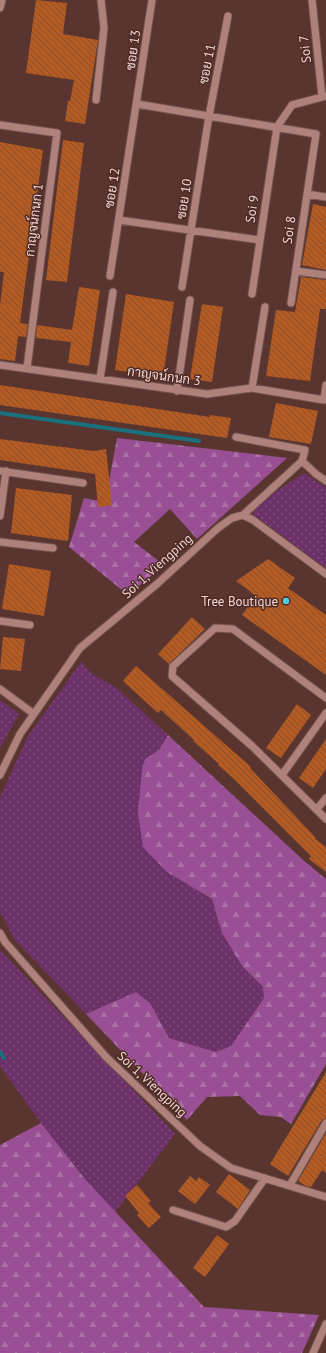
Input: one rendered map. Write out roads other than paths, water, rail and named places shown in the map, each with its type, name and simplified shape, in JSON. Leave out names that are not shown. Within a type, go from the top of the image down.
[{"type":"street","points":[[0,8],[2,0]]},
{"type":"street","points":[[96,100],[104,28],[104,16],[101,0]]},
{"type":"street","name":"ซอย 13","points":[[137,104],[152,0]]},
{"type":"street","name":"Soi 7","points":[[312,0],[324,96]]},
{"type":"street","name":"ซอย 11","points":[[210,116],[228,16]]},
{"type":"street","points":[[137,104],[277,127],[292,105],[324,96]]},
{"type":"street","name":"ซอย 12","points":[[110,276],[137,104]]},
{"type":"street","name":"ซอย 10","points":[[182,287],[210,116]]},
{"type":"street","name":"กาญจน์กนก 1","points":[[0,125],[57,133],[26,368]]},
{"type":"street","name":"Soi 8","points":[[277,127],[316,134],[291,303]]},
{"type":"street","name":"Soi 9","points":[[252,294],[277,127]]},
{"type":"street","points":[[307,194],[326,197]]},
{"type":"street","points":[[119,220],[260,240]]},
{"type":"street","points":[[296,271],[326,275]]},
{"type":"street","points":[[100,379],[113,292]]},
{"type":"street","points":[[177,391],[190,300]]},
{"type":"street","points":[[252,388],[265,307]]},
{"type":"street","name":"กาญจน์กนก 3","points":[[0,365],[207,394],[252,388],[324,400],[326,385]]},
{"type":"street","points":[[236,437],[306,450],[302,461],[326,481]]},
{"type":"street","name":"Soi 1, Viengping","points":[[0,775],[20,734],[80,648],[157,584],[218,528],[232,518],[243,515],[302,461]]},
{"type":"street","points":[[0,516],[3,471],[83,483]]},
{"type":"street","points":[[243,515],[253,520],[326,574]]},
{"type":"street","points":[[0,542],[54,548]]},
{"type":"street","points":[[0,622],[30,625]]},
{"type":"street","points":[[326,698],[233,629],[215,628],[174,666],[172,676],[252,746],[326,819]]},
{"type":"street","points":[[0,689],[34,714]]},
{"type":"street","points":[[282,775],[326,713]]},
{"type":"street","points":[[317,809],[326,798]]},
{"type":"street","name":"Soi 1, Viengping","points":[[0,933],[5,942],[106,1057],[200,1146],[231,1168],[326,1197]]},
{"type":"street","points":[[290,1185],[326,1123]]},
{"type":"street","points":[[173,1210],[226,1227],[235,1221],[265,1178]]},
{"type":"street","points":[[313,1353],[326,1324]]},
{"type":"waterway","points":[[0,413],[199,441]]},
{"type":"waterway","points":[[0,1052],[4,1058]]},
{"type":"place","name":"Tree Boutique","points":[[286,601]]}]
